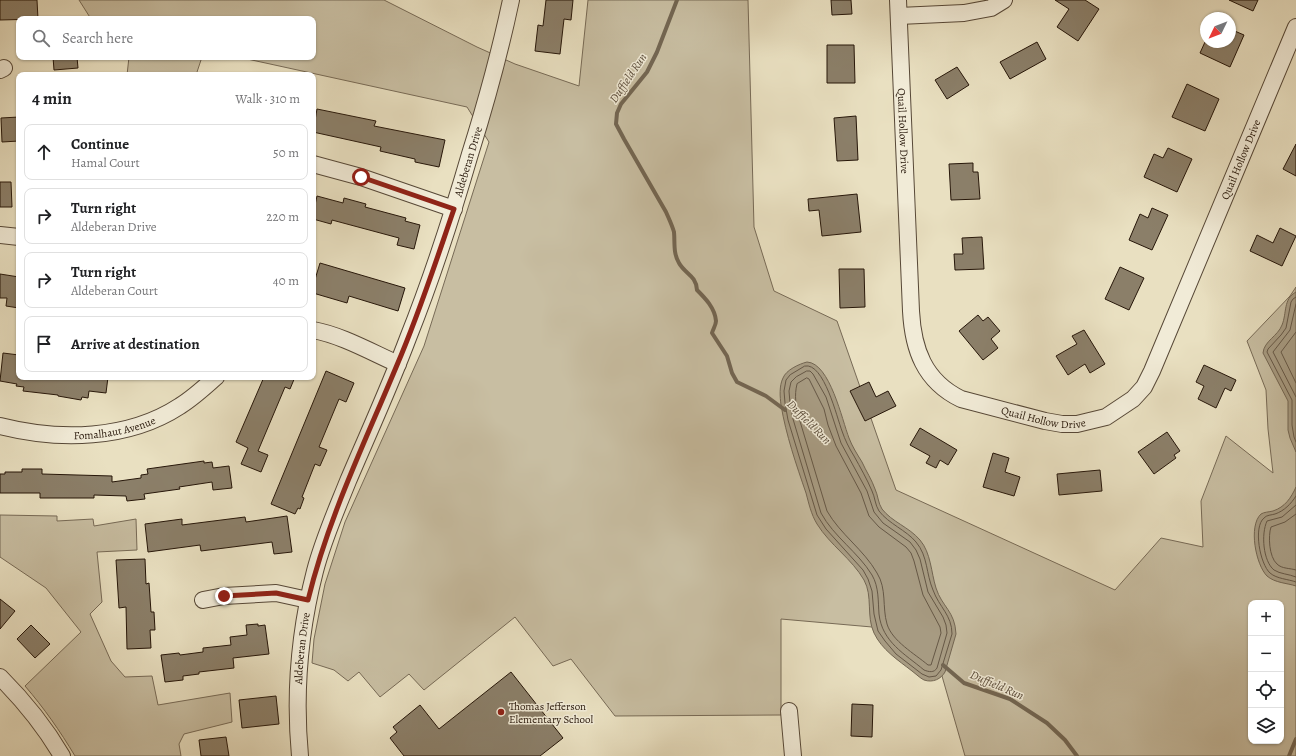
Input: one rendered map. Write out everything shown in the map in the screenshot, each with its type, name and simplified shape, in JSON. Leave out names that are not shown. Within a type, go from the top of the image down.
[{"type":"street","name":"Aldeberan Drive","points":[[300,756],[298,733],[298,674],[303,628],[308,600],[316,570],[333,518],[398,364],[454,209],[500,50],[511,0]]},
{"type":"street","name":"Quail Hollow Drive","points":[[898,0],[911,317],[916,346],[920,357],[933,377],[950,394],[961,399],[1062,424],[1077,424],[1106,417],[1133,399],[1144,387],[1296,27]]},
{"type":"street","points":[[899,16],[964,14],[991,8],[1004,0]]},
{"type":"street","points":[[316,165],[361,177],[454,209]]},
{"type":"street","points":[[0,235],[16,237]]},
{"type":"street","points":[[316,331],[335,336],[398,364]]},
{"type":"street","name":"Fomalhaut Avenue","points":[[0,426],[29,432],[76,436],[131,427],[153,420],[180,406],[213,380]]},
{"type":"street","points":[[203,600],[224,596],[276,593],[308,600]]},
{"type":"street","points":[[0,677],[15,692],[43,726],[62,756]]},
{"type":"street","points":[[789,711],[793,756]]},
{"type":"shaded area","points":[[79,0],[384,0],[477,47],[515,64],[579,86],[588,0],[748,0],[754,227],[774,291],[837,321],[896,490],[1115,590],[1161,538],[1203,547],[1201,501],[1226,436],[1273,473],[1268,429],[1266,390],[1247,341],[1290,296],[1296,287],[1296,756],[965,756],[942,676],[872,627],[781,619],[781,715],[615,716],[571,659],[553,666],[515,617],[424,690],[409,674],[380,697],[359,672],[348,681],[334,670],[312,663],[314,639],[325,584],[345,522],[424,346],[489,142],[467,107],[316,74],[316,72],[307,72],[252,60],[316,60],[316,16],[89,16]]},
{"type":"shaded area","points":[[129,60],[201,60],[197,72],[127,72]]},
{"type":"shaded area","points":[[0,515],[57,516],[57,521],[93,519],[94,526],[136,519],[137,550],[97,552],[102,602],[90,614],[111,661],[125,677],[152,676],[158,705],[230,693],[232,722],[184,734],[179,744],[181,756],[75,756],[52,720],[25,686],[81,632],[46,588],[0,557]]},
{"type":"water","points":[[1296,292],[1296,452],[1288,430],[1288,401],[1263,353],[1268,342],[1280,329],[1284,320],[1287,302]]},
{"type":"water","points":[[807,362],[815,365],[829,382],[839,406],[850,441],[872,482],[882,509],[891,518],[916,535],[924,545],[936,588],[951,614],[956,634],[945,672],[936,680],[927,681],[922,679],[896,659],[881,645],[874,633],[870,620],[867,586],[864,580],[853,565],[822,532],[810,509],[788,438],[780,395],[781,384],[787,372],[800,364]]},
{"type":"water","points":[[1296,487],[1296,586],[1277,581],[1267,576],[1263,571],[1257,555],[1254,536],[1257,520],[1261,514],[1273,511],[1284,505]]},
{"type":"building","points":[[0,0],[37,0],[38,16],[16,16],[16,20],[0,20]]},
{"type":"building","points":[[546,0],[573,0],[571,20],[564,19],[560,54],[535,51],[538,25],[543,26]]},
{"type":"building","points":[[831,0],[851,0],[852,14],[832,15]]},
{"type":"building","points":[[1055,0],[1085,0],[1099,9],[1078,41],[1057,27],[1069,9]]},
{"type":"building","points":[[1229,0],[1258,0],[1253,11]]},
{"type":"building","points":[[1236,32],[1244,35],[1230,67],[1200,53],[1202,48],[1236,48]]},
{"type":"building","points":[[1037,42],[1046,59],[1010,79],[1000,62]]},
{"type":"building","points":[[827,45],[854,45],[855,83],[827,83]]},
{"type":"building","points":[[53,60],[77,60],[78,68],[54,70]]},
{"type":"building","points":[[957,67],[969,85],[947,99],[935,80]]},
{"type":"building","points":[[1187,84],[1219,99],[1205,131],[1172,117]]},
{"type":"building","points":[[317,109],[376,121],[374,126],[445,140],[439,167],[415,162],[415,159],[380,151],[381,147],[316,133]]},
{"type":"building","points":[[856,116],[858,160],[837,161],[834,118]]},
{"type":"building","points":[[16,117],[16,141],[2,142],[1,118]]},
{"type":"building","points":[[1296,144],[1296,176],[1283,169]]},
{"type":"building","points":[[1168,148],[1192,159],[1177,192],[1144,177],[1154,154],[1163,158]]},
{"type":"building","points":[[973,163],[973,172],[978,172],[980,199],[951,200],[949,164]]},
{"type":"building","points":[[0,182],[11,182],[12,207],[0,207]]},
{"type":"building","points":[[857,194],[861,232],[822,236],[819,210],[809,211],[808,199]]},
{"type":"building","points":[[317,196],[343,203],[344,198],[366,204],[365,207],[406,218],[405,221],[420,225],[414,249],[397,245],[399,238],[332,220],[331,224],[316,220]]},
{"type":"building","points":[[1152,208],[1168,215],[1152,250],[1129,240],[1140,214],[1148,218]]},
{"type":"building","points":[[1280,228],[1296,236],[1282,266],[1250,251],[1257,235],[1273,243]]},
{"type":"building","points":[[982,237],[984,269],[955,270],[954,254],[963,254],[962,238]]},
{"type":"building","points":[[320,263],[405,288],[398,311],[349,296],[347,303],[316,294],[316,276]]},
{"type":"building","points":[[1120,267],[1144,278],[1129,310],[1105,299]]},
{"type":"building","points":[[839,269],[864,269],[865,307],[840,308]]},
{"type":"building","points":[[0,274],[16,277],[16,308],[6,306],[7,298],[0,298]]},
{"type":"building","points":[[978,315],[983,321],[988,317],[1000,331],[991,339],[998,348],[983,360],[959,331]]},
{"type":"building","points":[[1084,330],[1105,364],[1090,373],[1085,364],[1068,375],[1056,356],[1077,344],[1072,336]]},
{"type":"building","points":[[3,353],[16,355],[16,380],[108,380],[106,393],[89,391],[88,398],[82,397],[81,400],[58,395],[23,391],[24,387],[16,386],[17,384],[0,381]]},
{"type":"building","points":[[1204,365],[1236,380],[1231,391],[1225,388],[1216,408],[1198,399],[1204,386],[1196,382]]},
{"type":"building","points":[[326,371],[354,383],[346,402],[339,399],[319,447],[327,450],[320,466],[315,464],[302,497],[304,498],[300,509],[298,508],[295,514],[271,504]]},
{"type":"building","points":[[263,380],[294,380],[290,389],[285,387],[258,451],[268,455],[261,472],[241,464],[248,448],[236,442]]},
{"type":"building","points":[[869,382],[876,397],[888,391],[896,406],[865,421],[850,391]]},
{"type":"building","points":[[920,428],[957,450],[948,465],[940,460],[936,468],[926,463],[930,456],[910,445]]},
{"type":"building","points":[[1167,432],[1180,451],[1174,455],[1176,458],[1154,474],[1138,452]]},
{"type":"building","points":[[993,453],[1009,458],[1005,472],[1020,477],[1014,496],[983,487]]},
{"type":"building","points":[[204,461],[204,463],[212,462],[213,468],[229,466],[232,488],[213,490],[212,482],[179,487],[180,489],[144,494],[145,499],[127,501],[126,496],[94,495],[94,498],[40,498],[40,493],[0,493],[0,474],[5,474],[5,472],[22,472],[22,469],[42,469],[42,474],[112,476],[112,482],[141,478],[141,475],[148,474],[147,469]]},
{"type":"building","points":[[1100,470],[1102,491],[1059,495],[1057,474]]},
{"type":"building","points":[[287,516],[292,552],[274,554],[272,542],[201,551],[200,545],[148,552],[145,524],[182,519],[182,525],[245,517],[246,522]]},
{"type":"building","points":[[145,559],[146,584],[149,583],[151,612],[154,612],[155,630],[150,630],[151,648],[127,649],[126,607],[119,608],[116,560]]},
{"type":"building","points":[[0,599],[15,611],[0,629]]},
{"type":"building","points":[[258,624],[258,626],[265,625],[269,654],[233,658],[234,668],[199,672],[199,674],[183,676],[183,680],[165,682],[161,655],[179,653],[180,655],[203,652],[203,648],[231,645],[230,637],[247,635],[246,625]]},
{"type":"building","points":[[31,625],[50,644],[35,658],[17,639]]},
{"type":"building","name":"Thomas Jefferson Elementary School","points":[[511,672],[563,738],[540,756],[404,756],[390,738],[397,732],[393,727],[420,705],[439,729]]},
{"type":"building","points":[[276,696],[279,724],[242,728],[239,700]]},
{"type":"building","points":[[852,704],[873,705],[872,737],[851,736]]},
{"type":"building","points":[[226,737],[229,756],[201,756],[199,740]]},
{"type":"waterway","name":"Duffield Run","points":[[677,0],[657,52],[647,72],[621,104],[617,113],[616,124],[666,212],[674,232],[675,252],[681,267],[695,281],[697,290],[714,312],[716,324],[712,333],[727,356],[732,373],[737,382],[766,396],[785,410]]},
{"type":"waterway","name":"Duffield Run","points":[[943,665],[964,683],[1010,699],[1047,723],[1065,740],[1077,756]]},
{"type":"waterway","points":[[1289,756],[1296,739]]},
{"type":"place","name":"Thomas Jefferson Elementary School","points":[[501,712]]},
{"type":"route","points":[[224,596],[276,593],[308,600],[322,549],[329,530],[408,339],[454,209],[361,177]]}]
